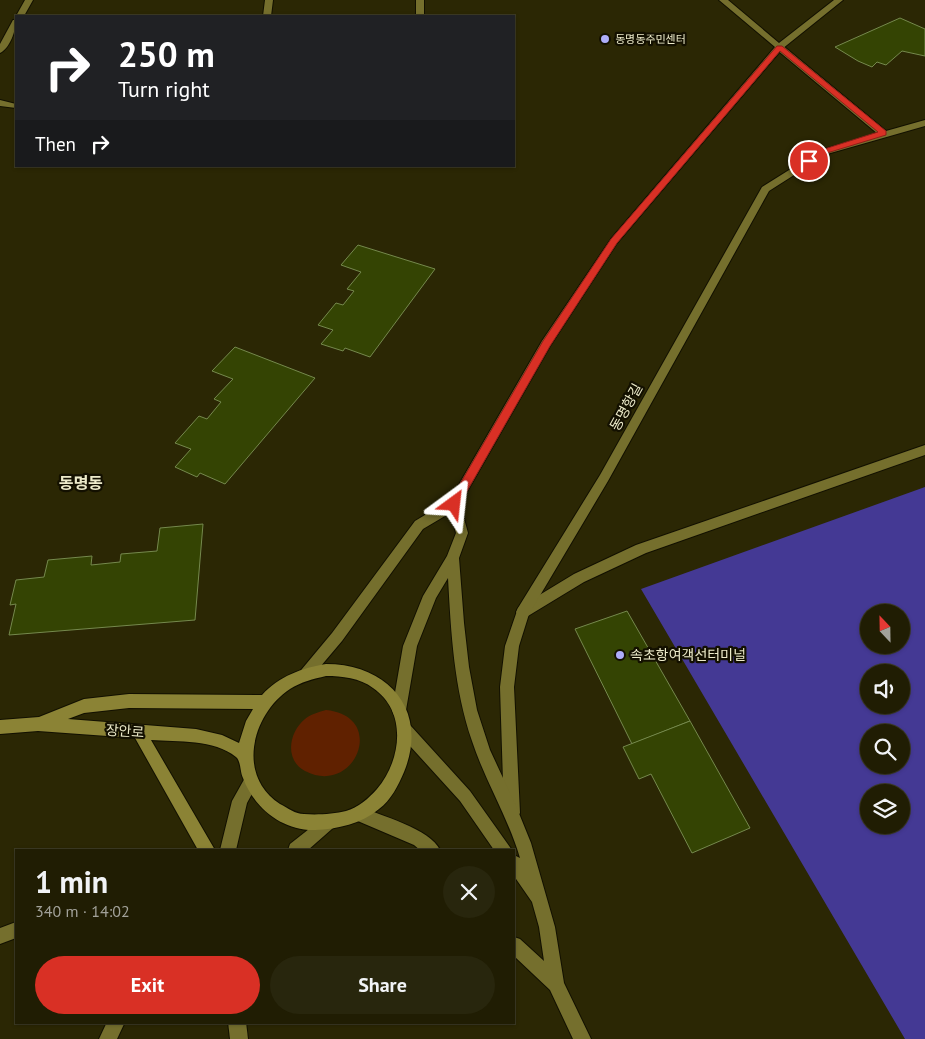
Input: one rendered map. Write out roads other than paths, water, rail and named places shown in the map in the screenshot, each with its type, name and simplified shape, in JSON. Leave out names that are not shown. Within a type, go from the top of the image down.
[{"type":"main road","points":[[326,670],[349,671],[370,679],[387,692],[399,710],[406,730],[405,754],[396,778],[380,799],[358,814],[328,823],[296,821],[268,806],[250,781],[245,756],[247,737],[253,719],[264,702],[282,686],[304,674],[326,670]]},
{"type":"main road","points":[[38,724],[84,706],[128,701],[264,702]]},
{"type":"main road","name":"장안로","points":[[0,727],[38,724],[196,736],[221,741],[238,749],[245,756]]},
{"type":"main road","points":[[138,732],[206,849]]},
{"type":"street","points":[[21,15],[29,0]]},
{"type":"street","points":[[267,15],[269,0]]},
{"type":"street","points":[[420,0],[420,15]]},
{"type":"street","points":[[723,0],[884,133]]},
{"type":"street","points":[[304,674],[342,630],[419,525],[454,504],[546,344],[614,241],[779,47],[839,0]]},
{"type":"street","points":[[0,51],[15,24]]},
{"type":"street","points":[[0,103],[15,106]]},
{"type":"street","name":"동명항길","points":[[512,813],[507,687],[512,646],[523,612],[604,478],[765,189],[824,152],[884,133],[925,123]]},
{"type":"street","points":[[523,612],[579,578],[640,549],[925,450]]},
{"type":"street","points":[[399,710],[410,646],[430,596],[453,558],[462,533],[454,504]]},
{"type":"street","points":[[453,558],[458,625],[465,678],[476,732],[526,849],[547,927],[556,984],[582,1039]]},
{"type":"street","points":[[406,730],[465,796],[503,849]]},
{"type":"street","points":[[228,849],[240,801],[250,781]]},
{"type":"street","points":[[358,814],[419,839],[431,849]]},
{"type":"street","points":[[297,849],[328,823]]},
{"type":"street","points":[[515,864],[538,898]]},
{"type":"street","points":[[0,936],[15,930]]},
{"type":"street","points":[[515,946],[556,984]]},
{"type":"street","points":[[108,1039],[116,1024]]},
{"type":"street","points":[[238,1024],[239,1039]]},
{"type":"place","name":"동명동주민센터","points":[[605,39]]},
{"type":"place","name":"속초항여객선터미널","points":[[620,655]]},
{"type":"district","name":"동명동","points":[[81,483]]}]
